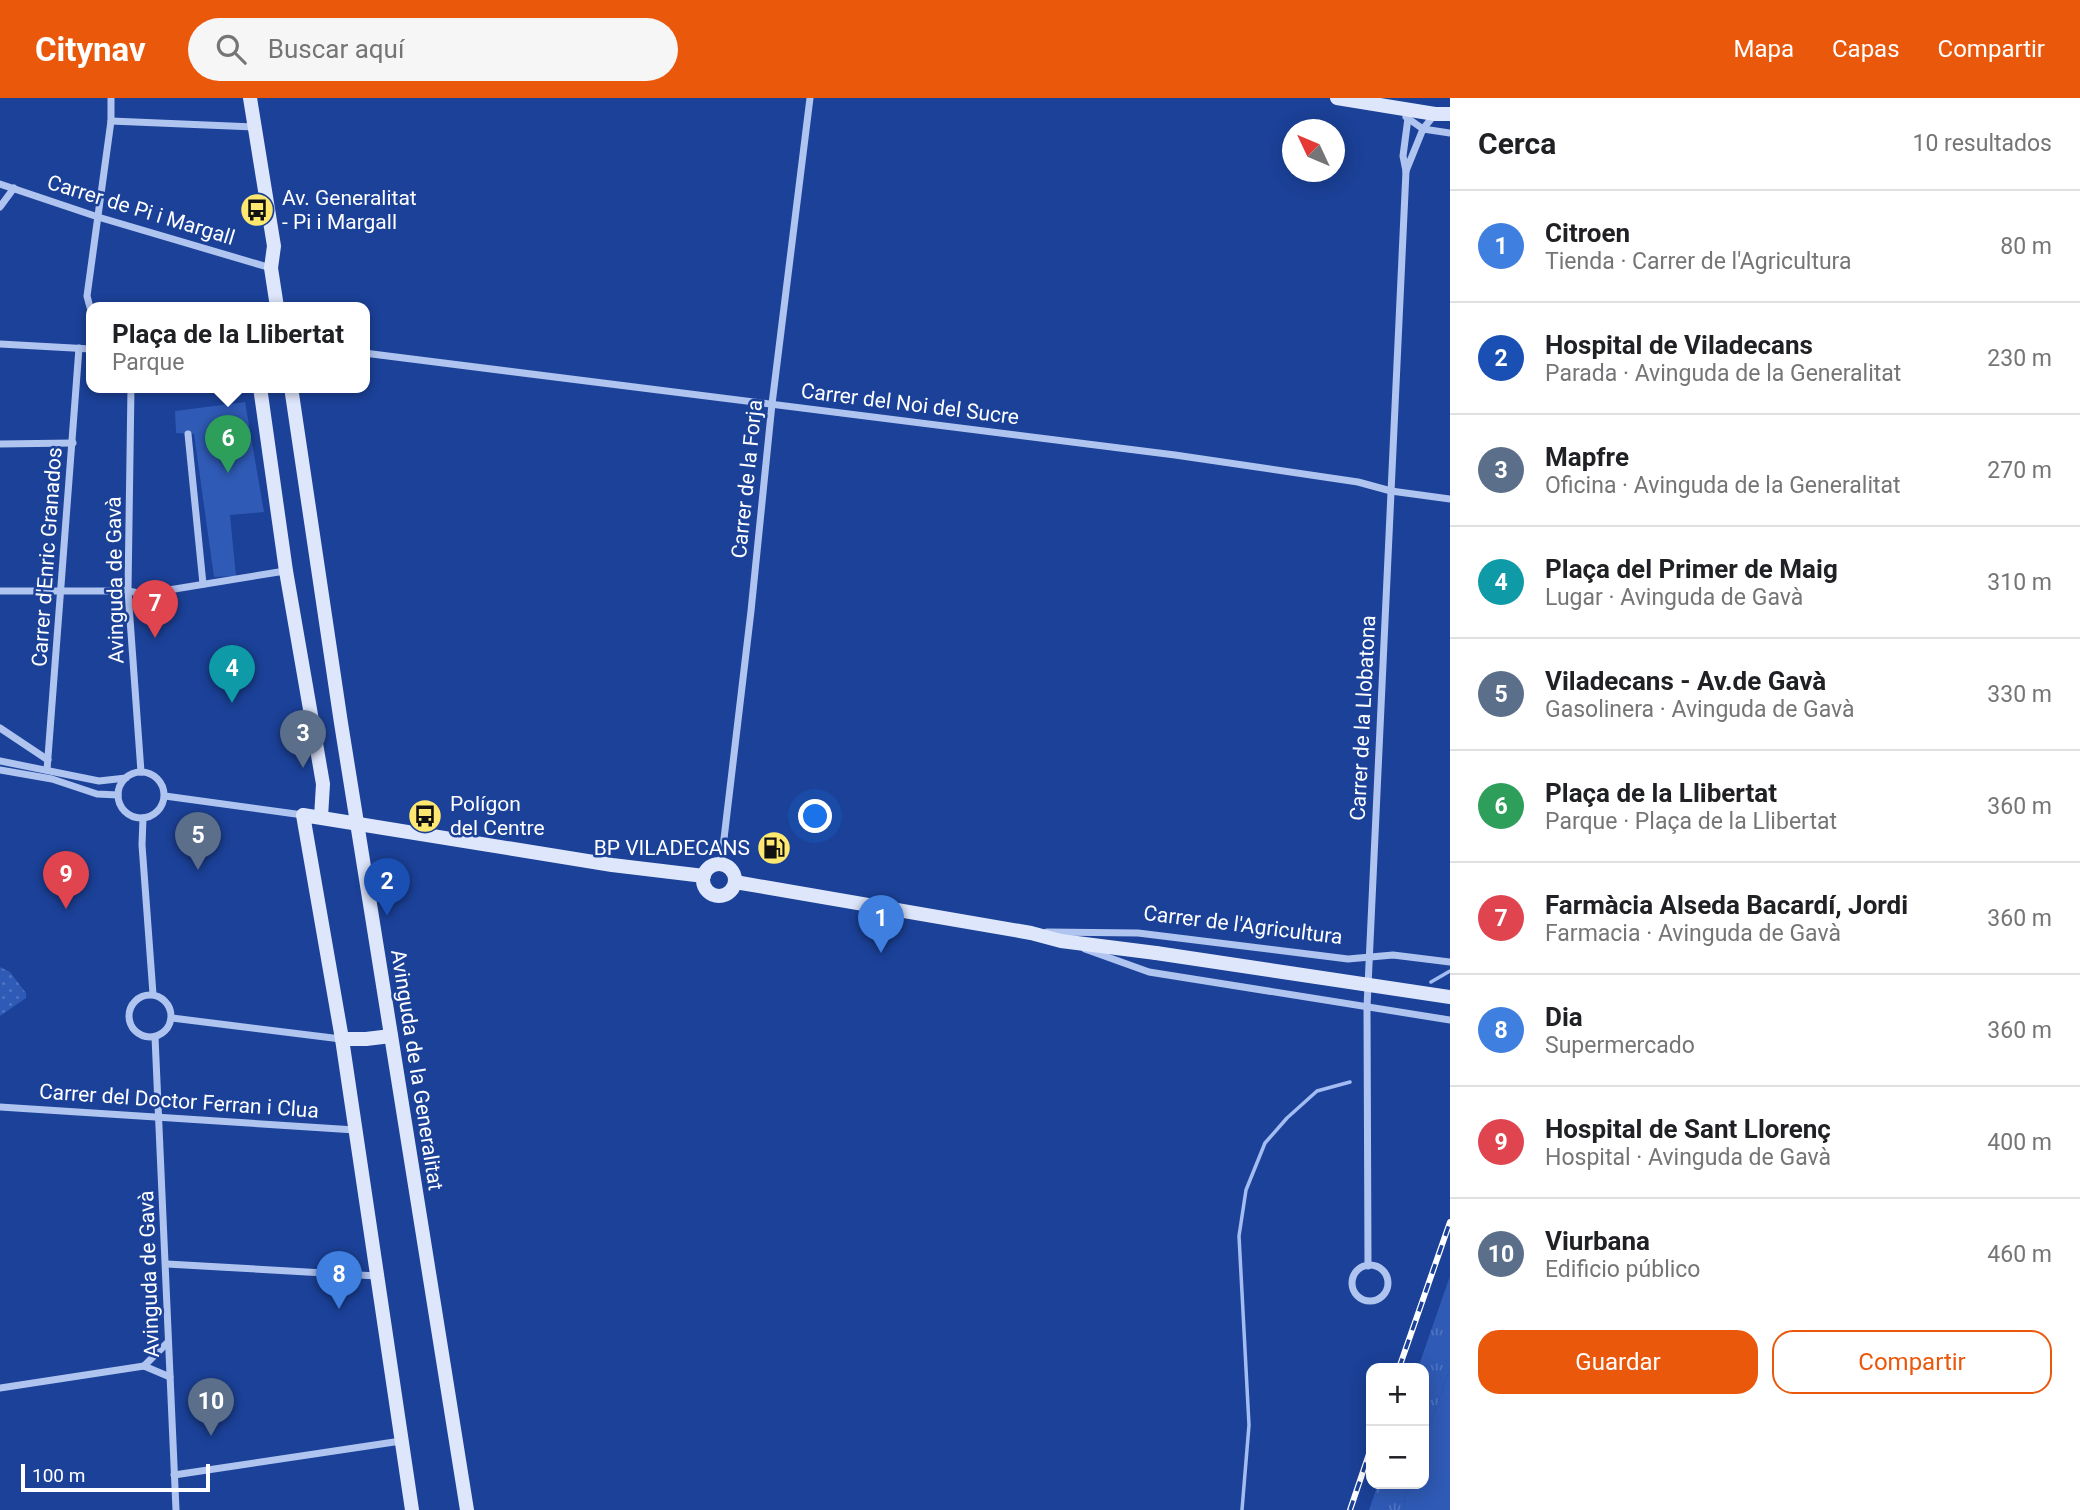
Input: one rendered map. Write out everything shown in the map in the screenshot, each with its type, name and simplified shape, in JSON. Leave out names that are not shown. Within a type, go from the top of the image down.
[{"type":"street","points":[[89,302],[87,296],[111,121],[111,98]]},
{"type":"street","points":[[250,98],[275,246],[271,268],[277,302]]},
{"type":"street","name":"Carrer de la Forja","points":[[722,864],[772,404],[810,98]]},
{"type":"street","points":[[1337,98],[1435,114],[1450,114]]},
{"type":"street","points":[[1392,107],[1423,129],[1450,133]]},
{"type":"street","name":"Carrer de la Llobatona","points":[[1406,172],[1423,129],[1435,114]]},
{"type":"street","name":"Carrer de la Llobatona","points":[[1368,1266],[1367,1007],[1406,172],[1404,156],[1408,118]]},
{"type":"street","points":[[111,121],[254,127]]},
{"type":"street","name":"Carrer de Pi i Margall","points":[[0,184],[98,217],[271,268]]},
{"type":"street","points":[[0,207],[13,188]]},
{"type":"street","points":[[0,344],[86,349]]},
{"type":"street","name":"Carrer d'Enric Granados","points":[[47,770],[79,348]]},
{"type":"street","name":"Carrer del Noi del Sucre","points":[[370,354],[1175,455],[1358,482],[1391,491],[1450,499]]},
{"type":"street","name":"Avinguda de Gavà","points":[[131,393],[128,592],[141,772]]},
{"type":"street","points":[[261,393],[286,571],[323,785],[321,817]]},
{"type":"street","name":"Avinguda de la Generalitat","points":[[292,393],[341,723],[467,1510]]},
{"type":"street","points":[[188,434],[203,584]]},
{"type":"street","points":[[0,444],[73,443]]},
{"type":"street","points":[[0,591],[144,594],[286,571]]},
{"type":"street","points":[[0,728],[48,760]]},
{"type":"street","points":[[0,761],[99,781],[126,778],[141,772],[148,773],[160,782],[164,796],[155,813],[143,818],[135,817],[123,809],[118,795],[126,778]]},
{"type":"street","points":[[0,770],[52,779],[97,794],[118,795]]},
{"type":"street","points":[[164,796],[321,817],[612,865],[704,876]]},
{"type":"street","points":[[303,816],[342,1039],[412,1510]]},
{"type":"street","points":[[143,818],[142,845],[153,994]]},
{"type":"street","points":[[722,864],[730,868],[735,882],[727,894],[716,896],[705,887],[704,876],[708,868],[722,864]]},
{"type":"street","name":"Carrer de l'Agricultura","points":[[735,882],[1031,933],[1149,972],[1450,1020]]},
{"type":"street","name":"Carrer de l'Agricultura","points":[[1031,933],[1138,933],[1348,959],[1393,956],[1450,962]]},
{"type":"street","name":"Carrer de l'Agricultura","points":[[1061,941],[1450,997]]},
{"type":"street","points":[[153,994],[169,1005],[172,1018],[166,1031],[155,1037],[142,1036],[136,1032],[129,1016],[137,999],[153,994]]},
{"type":"street","points":[[172,1018],[342,1039],[391,1035]]},
{"type":"street","name":"Avinguda de Gavà","points":[[155,1037],[176,1510]]},
{"type":"street","name":"Carrer del Doctor Ferran i Clua","points":[[0,1107],[355,1130]]},
{"type":"street","points":[[167,1264],[378,1276]]},
{"type":"street","points":[[1368,1266],[1383,1271],[1388,1282],[1385,1293],[1370,1301],[1359,1297],[1353,1287],[1357,1271],[1368,1266]]},
{"type":"street","points":[[144,1366],[169,1342]]},
{"type":"street","points":[[0,1388],[144,1366],[170,1377]]},
{"type":"street","points":[[174,1475],[401,1441]]},
{"type":"green space","points":[[245,402],[264,512],[230,515],[236,576],[214,577],[194,434],[176,433],[175,411]]},
{"type":"green space","points":[[0,967],[10,972],[26,993],[26,998],[0,1016]]},
{"type":"green space","points":[[1450,1276],[1450,1368],[1429,1428],[1429,1363],[1420,1363]]},
{"type":"green space","points":[[1450,1368],[1450,1510],[1405,1510],[1404,1498],[1407,1489],[1429,1489],[1429,1428]]},
{"type":"green space","points":[[1376,1489],[1407,1489],[1404,1498],[1405,1510],[1369,1510]]},
{"type":"waterway","points":[[1431,982],[1450,971]]},
{"type":"waterway","points":[[1242,1510],[1249,1425],[1239,1236],[1246,1190],[1265,1143],[1287,1118],[1317,1091],[1350,1082]]},
{"type":"railway","points":[[1401,1363],[1450,1222]]},
{"type":"railway","points":[[1350,1510],[1366,1463]]},
{"type":"place","name":"Av. Generalitat - Pi i Margall","points":[[257,210]]},
{"type":"place","name":"Plaça de la Llibertat","points":[[228,473]]},
{"type":"place","name":"Farmàcia Alseda Bacardí, Jordi","points":[[155,638]]},
{"type":"place","name":"Plaça del Primer de Maig","points":[[232,703]]},
{"type":"place","name":"Mapfre","points":[[303,768]]},
{"type":"place","name":"Polígon del Centre","points":[[425,816]]},
{"type":"place","name":"BP VILADECANS","points":[[774,848]]},
{"type":"place","name":"Viladecans - Av.de Gavà","points":[[198,870]]},
{"type":"place","name":"Hospital de Sant Llorenç","points":[[66,909]]},
{"type":"place","name":"Hospital de Viladecans","points":[[387,916]]},
{"type":"place","name":"Citroen","points":[[881,953]]},
{"type":"place","name":"Dia","points":[[339,1309]]},
{"type":"place","name":"Viurbana","points":[[211,1436]]}]
